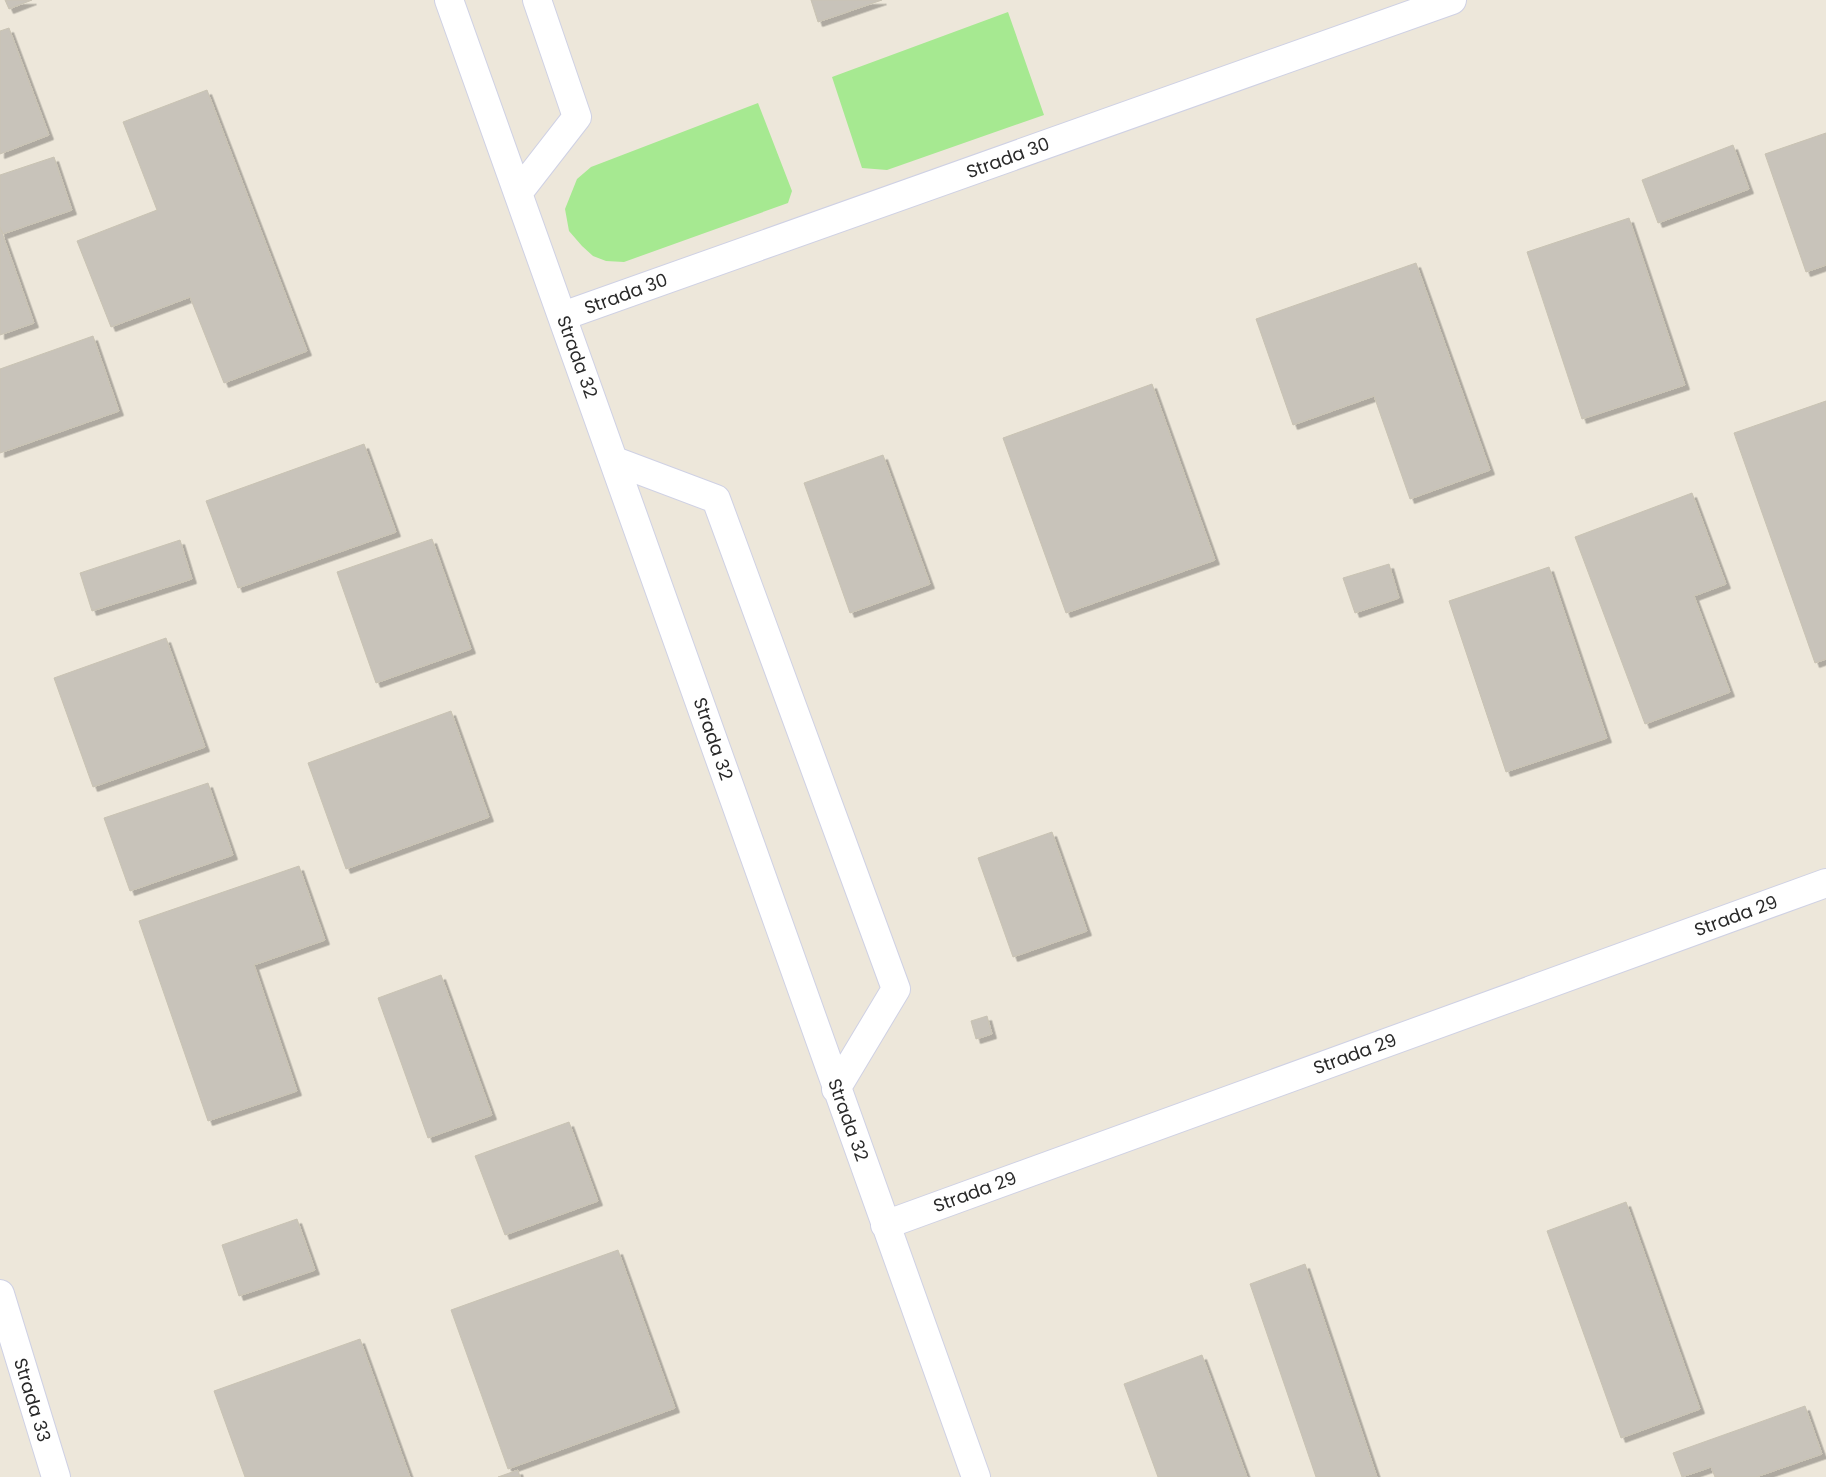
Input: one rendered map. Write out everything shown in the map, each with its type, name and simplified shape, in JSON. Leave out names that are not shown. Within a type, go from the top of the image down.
[{"type":"street","name":"Strada 32","points":[[449,0],[976,1477]]},
{"type":"street","points":[[518,192],[577,117],[537,0]]},
{"type":"street","name":"Strada 30","points":[[563,316],[1452,0]]},
{"type":"street","points":[[614,461],[716,499],[896,989],[836,1089]]},
{"type":"street","name":"Strada 29","points":[[885,1225],[1826,883]]},
{"type":"street","name":"Strada 33","points":[[0,1294],[56,1477]]},
{"type":"green space","points":[[1008,12],[1044,115],[887,170],[862,168],[832,77]]},
{"type":"green space","points":[[758,103],[792,191],[788,203],[624,262],[606,261],[593,256],[569,231],[565,209],[577,179],[591,167]]},
{"type":"building","points":[[5,0],[32,0],[9,9]]},
{"type":"building","points":[[811,0],[882,0],[818,22]]},
{"type":"building","points":[[9,28],[49,135],[0,154],[0,31]]},
{"type":"building","points":[[207,90],[307,351],[224,383],[190,297],[111,327],[77,241],[157,210],[123,122]]},
{"type":"building","points":[[1826,133],[1826,265],[1806,272],[1765,154]]},
{"type":"building","points":[[1733,145],[1749,189],[1658,223],[1642,180]]},
{"type":"building","points":[[54,157],[72,210],[3,234],[0,227],[0,175]]},
{"type":"building","points":[[1629,218],[1685,385],[1582,419],[1527,252]]},
{"type":"building","points":[[0,227],[34,323],[0,335]]},
{"type":"building","points":[[1416,263],[1490,470],[1410,499],[1374,396],[1293,425],[1256,319]]},
{"type":"building","points":[[93,336],[119,411],[0,453],[0,369]]},
{"type":"building","points":[[1152,384],[1215,560],[1066,613],[1003,438]]},
{"type":"building","points":[[1826,401],[1826,659],[1815,663],[1734,433]]},
{"type":"building","points":[[364,444],[396,532],[238,588],[206,501]]},
{"type":"building","points":[[883,455],[930,584],[850,613],[804,483]]},
{"type":"building","points":[[1692,493],[1726,584],[1694,596],[1730,692],[1645,724],[1575,537]]},
{"type":"building","points":[[432,539],[471,649],[376,683],[337,572]]},
{"type":"building","points":[[180,540],[192,579],[92,611],[80,573]]},
{"type":"building","points":[[1389,564],[1399,598],[1355,613],[1343,578]]},
{"type":"building","points":[[1549,567],[1607,738],[1506,772],[1449,601]]},
{"type":"building","points":[[166,638],[205,747],[93,787],[54,678]]},
{"type":"building","points":[[451,711],[489,817],[346,869],[308,763]]},
{"type":"building","points":[[208,783],[233,855],[130,891],[104,818]]},
{"type":"building","points":[[1052,832],[1087,931],[1013,957],[978,858]]},
{"type":"building","points":[[299,866],[325,940],[254,965],[297,1091],[208,1121],[139,921]]},
{"type":"building","points":[[441,975],[492,1115],[428,1138],[378,998]]},
{"type":"building","points":[[987,1016],[992,1034],[976,1039],[971,1021]]},
{"type":"building","points":[[569,1122],[598,1201],[505,1235],[475,1156]]},
{"type":"building","points":[[1626,1202],[1700,1409],[1621,1438],[1547,1231]]},
{"type":"building","points":[[297,1219],[315,1270],[239,1296],[222,1245]]},
{"type":"building","points":[[618,1250],[675,1408],[508,1469],[451,1310]]},
{"type":"building","points":[[1305,1264],[1377,1477],[1316,1477],[1250,1284]]},
{"type":"building","points":[[360,1339],[410,1477],[245,1477],[214,1391]]},
{"type":"building","points":[[1202,1355],[1247,1477],[1158,1477],[1124,1384]]},
{"type":"building","points":[[1805,1406],[1822,1454],[1756,1477],[1715,1477],[1711,1467],[1682,1477],[1673,1453]]},
{"type":"building","points":[[518,1470],[520,1477],[498,1477]]}]
